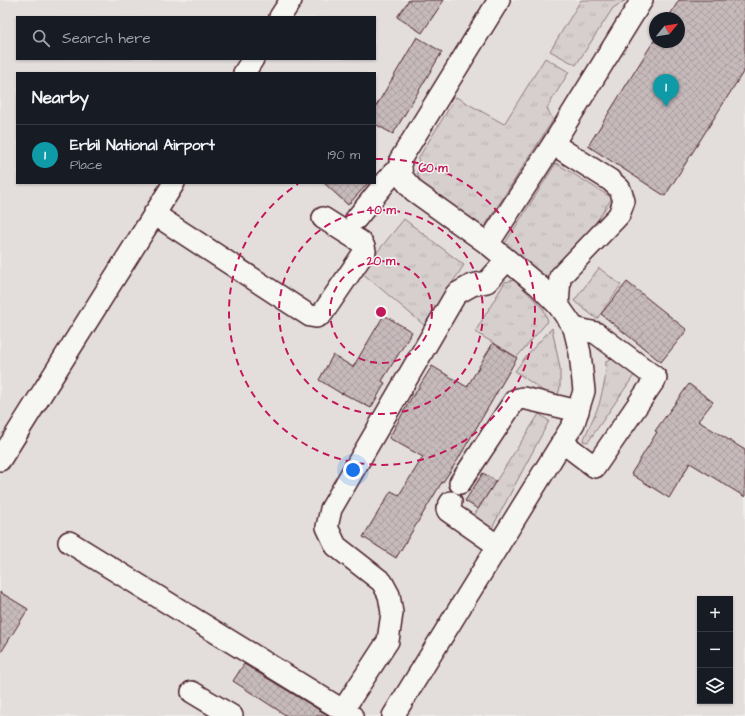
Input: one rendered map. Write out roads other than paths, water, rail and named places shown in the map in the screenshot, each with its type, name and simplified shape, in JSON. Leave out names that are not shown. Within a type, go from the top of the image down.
[{"type":"street","points":[[281,16],[291,0]]},
{"type":"street","points":[[393,716],[574,423],[584,391],[580,353],[574,328],[558,305],[539,286],[488,244],[414,191],[402,177],[400,160],[499,0]]},
{"type":"street","points":[[488,244],[553,144],[642,0]]},
{"type":"street","points":[[245,72],[252,60]]},
{"type":"street","points":[[553,144],[610,180],[620,189],[624,201],[619,215],[560,277],[558,305]]},
{"type":"street","points":[[356,220],[393,173],[401,168]]},
{"type":"street","points":[[0,460],[173,184]]},
{"type":"street","points":[[154,214],[310,316],[322,314],[364,251],[364,247],[361,242],[322,218]]},
{"type":"street","points":[[69,542],[347,713],[388,641],[392,613],[389,595],[382,582],[336,546],[327,527],[330,509],[456,294],[472,285],[487,282],[507,260]]},
{"type":"street","points":[[562,442],[595,467],[656,378],[596,333],[574,328]]},
{"type":"street","points":[[460,483],[515,400],[522,398],[578,411]]},
{"type":"street","points":[[451,502],[447,508],[448,510],[498,546]]},
{"type":"street","points":[[192,692],[232,716]]},
{"type":"place","name":"Erbil National Airport","points":[[666,107]]}]
